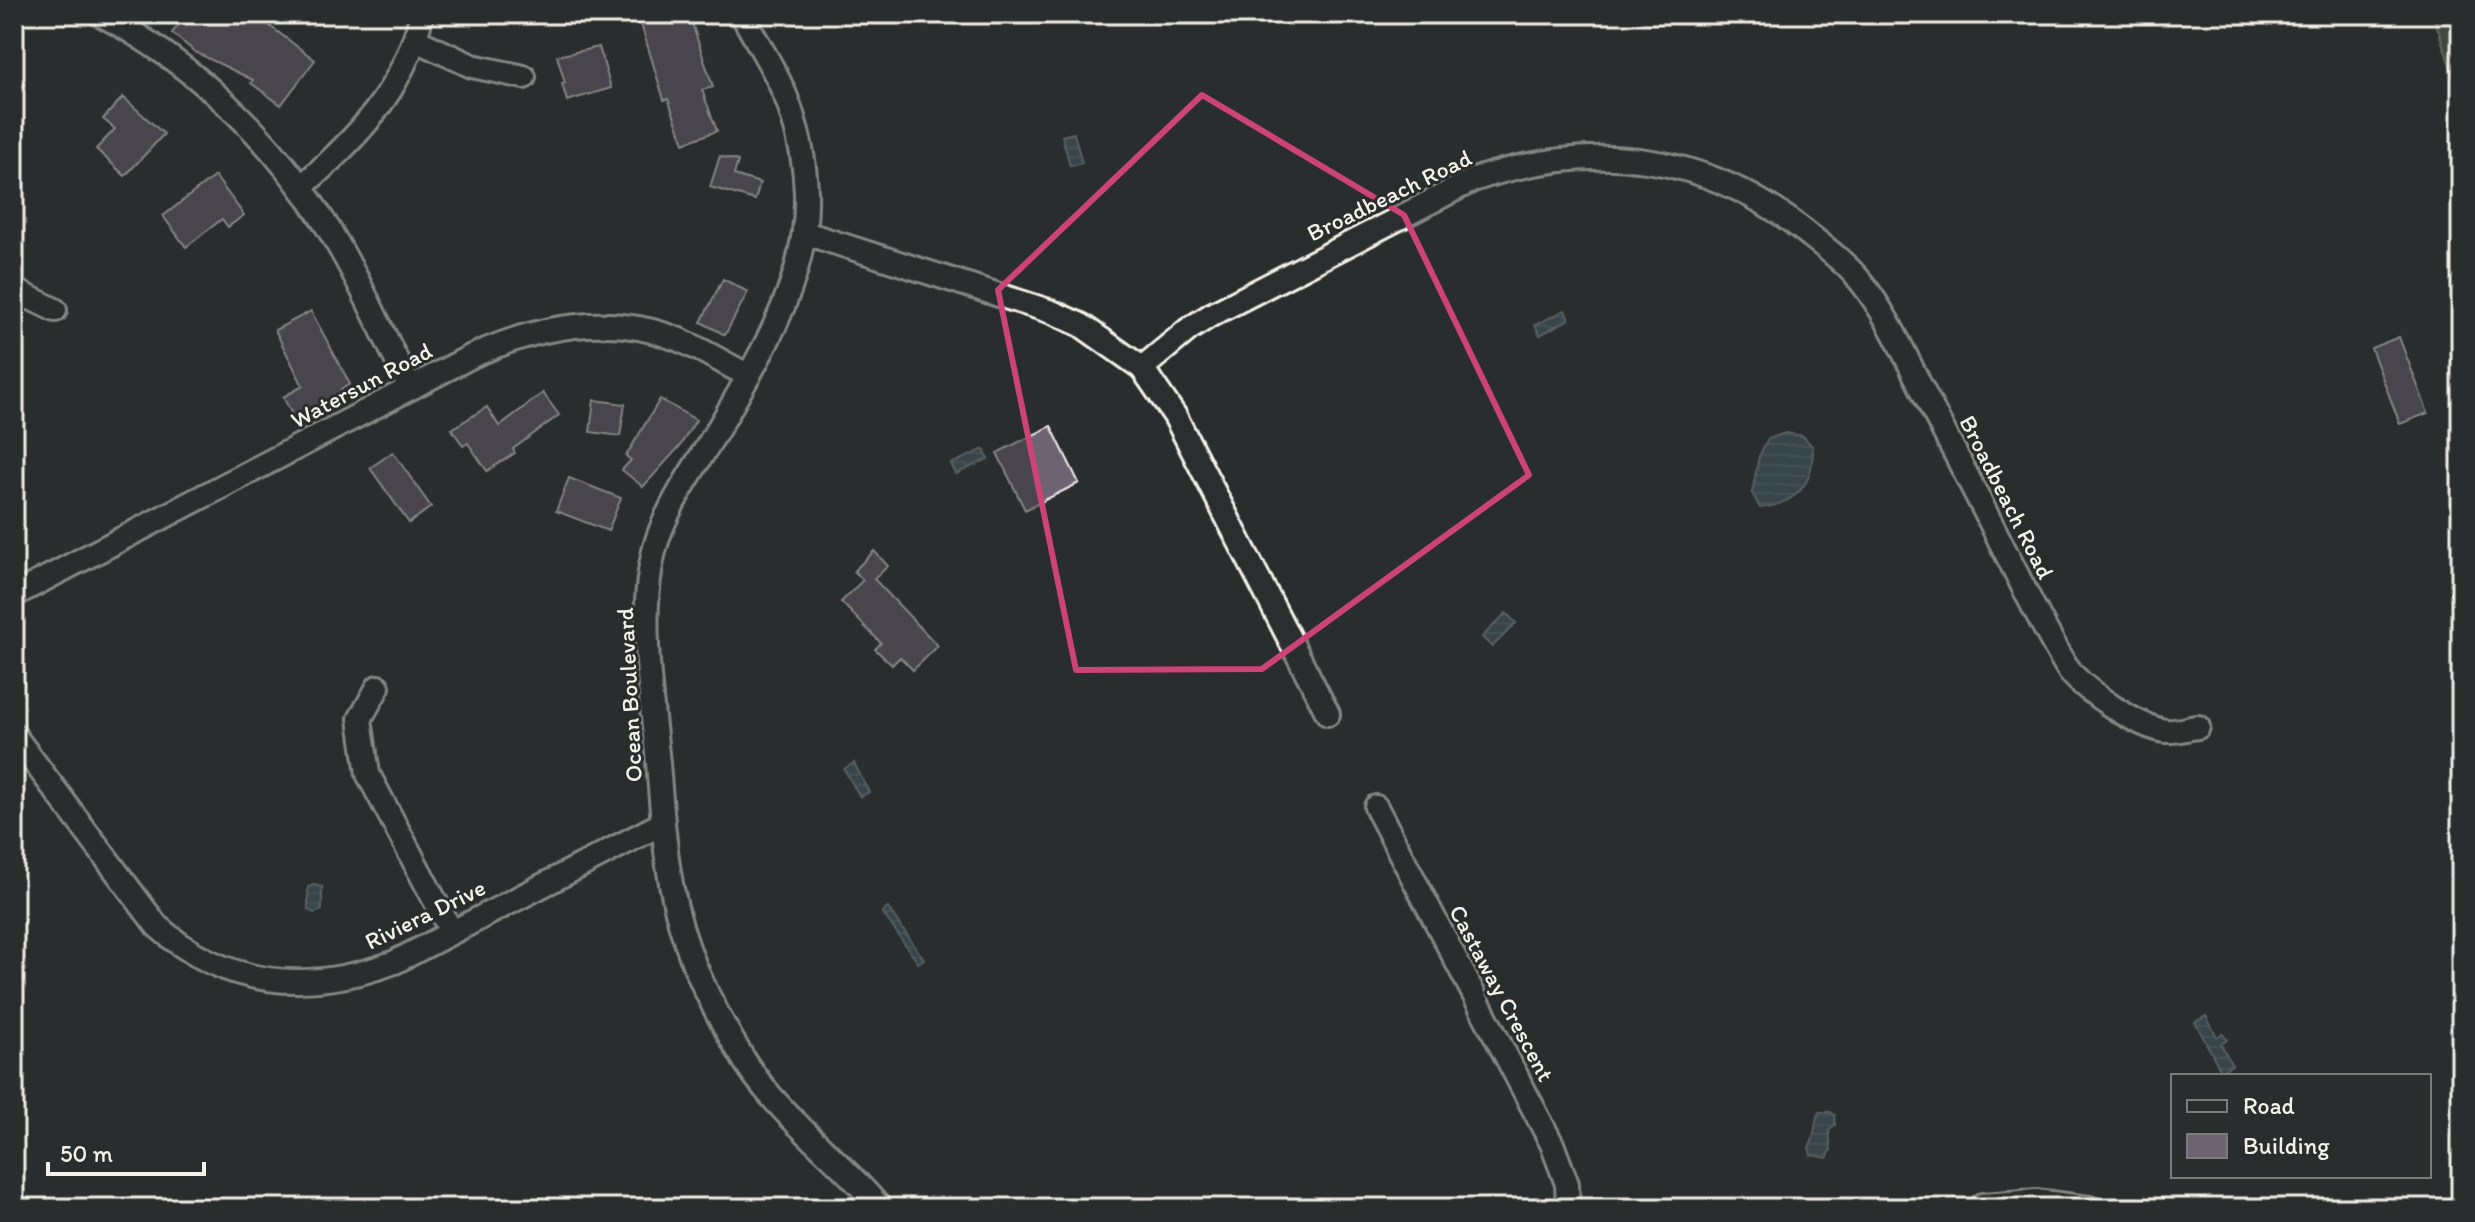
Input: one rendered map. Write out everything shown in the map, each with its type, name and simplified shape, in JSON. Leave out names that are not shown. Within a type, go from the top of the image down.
[{"type":"street","points":[[301,187],[343,151],[370,120],[404,67],[416,40],[422,14]]},
{"type":"street","name":"Ocean Boulevard","points":[[742,14],[790,106],[804,175],[805,233],[784,308],[749,376],[672,509],[655,548],[647,606],[647,638],[663,823],[675,905],[686,945],[726,1029],[770,1096],[858,1182],[880,1208]]},
{"type":"street","points":[[114,17],[216,96],[249,126],[301,187],[343,255],[410,388]]},
{"type":"street","points":[[416,40],[472,66],[524,77]]},
{"type":"street","name":"Broadbeach Road","points":[[1142,368],[1211,315],[1449,191],[1511,167],[1595,156],[1638,159],[1720,180],[1758,198],[1793,222],[1862,283],[1902,350],[2070,672],[2083,686],[2137,720],[2166,731],[2198,727]]},
{"type":"street","points":[[805,233],[1052,312],[1081,325],[1142,368],[1175,416],[1328,714]]},
{"type":"street","points":[[14,290],[55,310]]},
{"type":"street","name":"Watersun Road","points":[[14,595],[505,341],[560,326],[623,325],[676,338],[749,376]]},
{"type":"street","points":[[378,687],[360,719],[368,774],[451,931]]},
{"type":"street","name":"Riviera Drive","points":[[14,735],[157,926],[176,943],[221,967],[272,980],[299,982],[350,977],[395,962],[663,823]]},
{"type":"street","name":"Castaway Crescent","points":[[1376,807],[1552,1144],[1567,1184],[1568,1208]]},
{"type":"street","points":[[1983,1205],[2036,1201],[2089,1208]]},
{"type":"highlighted area","points":[[1202,95],[1404,215],[1529,475],[1262,669],[1076,670],[998,290]]},
{"type":"green space","points":[[2433,14],[2461,14],[2461,99]]},
{"type":"water","points":[[1074,133],[1082,163],[1070,166],[1062,136]]},
{"type":"water","points":[[1565,310],[1569,319],[1540,335],[1535,325]]},
{"type":"water","points":[[1785,433],[1803,436],[1813,447],[1810,472],[1801,490],[1793,497],[1760,508],[1752,493],[1759,456],[1768,439]]},
{"type":"water","points":[[984,449],[988,459],[956,474],[951,464]]},
{"type":"water","points":[[1506,613],[1516,623],[1492,647],[1482,637]]},
{"type":"water","points":[[854,763],[869,792],[860,797],[844,769]]},
{"type":"water","points":[[308,887],[322,887],[322,910],[314,913],[308,910]]},
{"type":"water","points":[[888,908],[924,959],[918,963],[882,912]]},
{"type":"water","points":[[2206,1016],[2217,1037],[2223,1034],[2227,1040],[2221,1044],[2232,1065],[2221,1071],[2195,1022]]},
{"type":"water","points":[[1819,1112],[1835,1115],[1835,1125],[1829,1131],[1831,1150],[1827,1158],[1811,1155],[1809,1147]]},
{"type":"building","points":[[187,14],[271,14],[266,23],[315,60],[281,105],[251,83],[253,80],[195,52],[172,33]]},
{"type":"building","points":[[675,14],[689,14],[713,87],[702,90],[717,131],[684,143],[668,99],[664,100],[641,24]]},
{"type":"building","points":[[599,47],[611,88],[567,101],[557,56]]},
{"type":"building","points":[[123,97],[164,134],[125,176],[96,149],[115,129],[103,119]]},
{"type":"building","points":[[720,156],[738,161],[734,175],[760,183],[755,200],[710,187]]},
{"type":"building","points":[[215,176],[244,215],[228,227],[222,219],[186,247],[163,216]]},
{"type":"building","points":[[723,279],[748,292],[725,335],[701,322]]},
{"type":"building","points":[[311,311],[350,384],[341,389],[346,399],[297,424],[283,397],[303,386],[275,330]]},
{"type":"building","points":[[2399,337],[2428,413],[2400,424],[2371,348]]},
{"type":"building","points":[[543,393],[559,415],[513,449],[515,453],[487,471],[468,443],[463,446],[452,429],[487,407],[499,426]]},
{"type":"building","points":[[660,399],[696,420],[680,446],[643,487],[622,470],[631,460],[626,456]]},
{"type":"building","points":[[594,400],[625,404],[620,436],[590,432]]},
{"type":"building","points":[[1051,426],[1079,483],[1025,510],[997,453]]},
{"type":"building","points":[[393,452],[431,507],[409,523],[370,468]]},
{"type":"building","points":[[569,478],[621,498],[608,531],[556,511]]},
{"type":"building","points":[[874,551],[888,566],[874,579],[938,646],[913,670],[900,657],[892,665],[875,649],[881,643],[841,602],[863,580],[854,571]]}]
